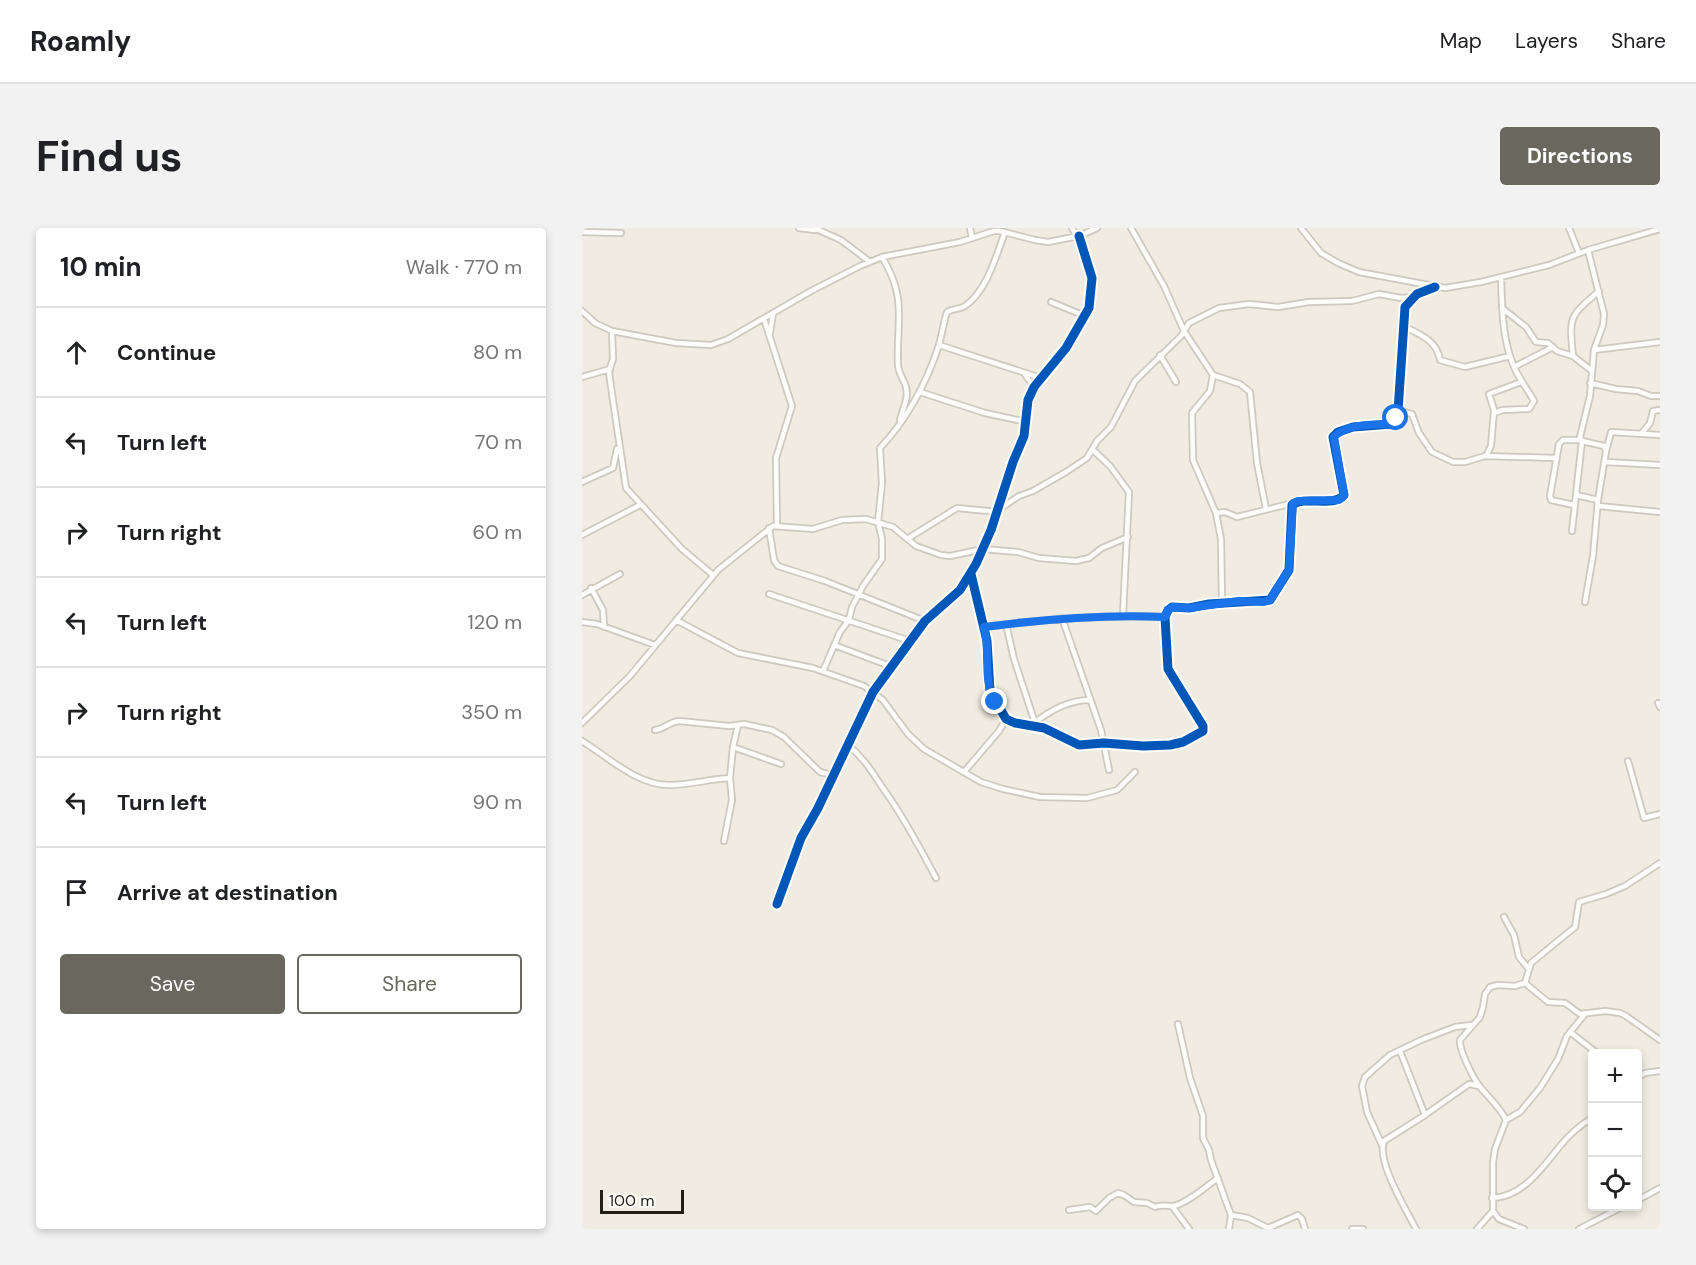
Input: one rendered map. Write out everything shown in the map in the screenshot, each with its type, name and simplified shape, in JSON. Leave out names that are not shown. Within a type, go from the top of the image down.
[{"type":"street","points":[[799,228],[814,229],[842,240],[870,262]]},
{"type":"street","points":[[970,228],[972,238]]},
{"type":"street","points":[[777,904],[801,838],[818,808],[873,692],[925,621],[960,590],[971,573],[998,511],[1013,462],[1024,436],[1028,400],[1034,387],[1066,348],[1085,316],[1091,300],[1092,278],[1078,236],[1072,228]]},
{"type":"street","points":[[582,311],[595,323],[612,331],[676,343],[711,345],[728,339],[812,291],[882,257],[972,238],[994,231],[1048,242],[1078,236],[1097,228]]},
{"type":"street","points":[[1131,228],[1164,286],[1184,331],[1213,375],[1210,391],[1192,413],[1193,460],[1216,513],[1221,539],[1222,603]]},
{"type":"street","points":[[1301,228],[1321,254],[1359,272],[1435,287],[1455,288],[1549,265],[1588,250],[1660,229]]},
{"type":"street","points":[[1569,228],[1579,253]]},
{"type":"street","points":[[582,232],[621,233]]},
{"type":"street","points":[[824,671],[834,645],[849,620],[867,578],[882,559],[882,539],[878,522],[882,483],[880,448],[891,436],[920,392],[939,345],[947,312],[964,307],[974,297],[989,274],[1005,232]]},
{"type":"street","points":[[1572,531],[1582,441],[1580,434],[1586,417],[1594,350],[1604,317],[1588,250]]},
{"type":"street","points":[[882,257],[894,280],[899,300],[899,371],[905,384],[907,402],[899,422]]},
{"type":"street","points":[[1494,413],[1530,408],[1533,400],[1521,382],[1510,356],[1503,324],[1501,277]]},
{"type":"street","points":[[1216,513],[1225,512],[1237,517],[1298,501],[1341,499],[1344,492],[1334,450],[1334,437],[1338,432],[1353,427],[1392,424],[1395,421],[1398,411],[1405,307],[1423,290],[1435,287]]},
{"type":"street","points":[[1573,356],[1571,321],[1581,306],[1599,291]]},
{"type":"street","points":[[907,539],[957,508],[998,511],[1019,496],[1033,491],[1079,465],[1115,419],[1135,381],[1189,323],[1223,307],[1256,303],[1278,308],[1309,302],[1352,301],[1380,294],[1413,297]]},
{"type":"street","points":[[1051,302],[1085,316]]},
{"type":"street","points":[[1502,308],[1526,327],[1535,342],[1548,343],[1560,352],[1573,356],[1592,371]]},
{"type":"street","points":[[770,336],[773,314]]},
{"type":"street","points":[[764,319],[792,406],[776,458],[777,525]]},
{"type":"street","points":[[1403,326],[1427,338],[1439,352],[1440,360],[1460,367],[1510,356]]},
{"type":"street","points":[[612,331],[613,359],[610,369],[618,446],[626,488],[640,506],[682,549],[713,575]]},
{"type":"street","points":[[1594,350],[1660,342]]},
{"type":"street","points":[[939,345],[1041,378]]},
{"type":"street","points":[[1514,367],[1552,347]]},
{"type":"street","points":[[1160,355],[1176,382]]},
{"type":"street","points":[[582,377],[610,369]]},
{"type":"street","points":[[1024,373],[1034,387]]},
{"type":"street","points":[[1213,375],[1240,384],[1250,392],[1258,470],[1266,509]]},
{"type":"street","points":[[1486,456],[1491,450],[1494,413],[1489,399],[1490,393],[1521,382]]},
{"type":"street","points":[[1590,383],[1660,396]]},
{"type":"street","points":[[920,392],[976,411],[1027,422]]},
{"type":"street","points":[[1642,433],[1650,423],[1653,411],[1660,410]]},
{"type":"street","points":[[1398,411],[1412,414],[1422,439],[1436,455],[1456,463],[1486,456],[1555,458]]},
{"type":"street","points":[[1585,602],[1595,546],[1598,500],[1611,432],[1660,435]]},
{"type":"street","points":[[1574,506],[1550,498],[1555,458],[1562,441],[1582,441],[1604,446],[1606,451]]},
{"type":"street","points":[[582,482],[613,468],[618,446]]},
{"type":"street","points":[[1093,450],[1110,466],[1129,492],[1123,615]]},
{"type":"street","points":[[1606,462],[1660,465]]},
{"type":"street","points":[[1576,495],[1598,500]]},
{"type":"street","points":[[971,573],[987,640],[990,690],[1006,719],[1015,723],[1033,724],[1044,728],[1076,745],[1104,743],[1143,746],[1170,745],[1194,738],[1204,729],[1168,669],[1165,617],[1170,607],[1189,608],[1222,603],[1267,601],[1276,592],[1289,570],[1293,503]]},
{"type":"street","points":[[582,535],[640,506]]},
{"type":"street","points":[[1598,506],[1660,512]]},
{"type":"street","points":[[582,723],[610,697],[713,575],[728,560],[769,528],[777,525],[805,529],[850,519],[866,519],[893,527],[907,539],[926,550],[950,556],[983,549],[1018,552],[1039,558],[1080,561],[1128,537]]},
{"type":"street","points":[[769,528],[774,560],[778,566],[859,594],[925,621]]},
{"type":"street","points":[[582,595],[620,574]]},
{"type":"street","points":[[591,588],[603,610],[604,627]]},
{"type":"street","points":[[769,594],[910,641]]},
{"type":"street","points":[[984,627],[1062,618],[1123,615],[1165,617]]},
{"type":"street","points":[[1062,618],[1104,743],[1109,770]]},
{"type":"street","points":[[676,620],[738,653],[824,671],[864,686],[889,707],[916,742],[981,782],[1015,793],[1068,799],[1102,795],[1118,790],[1135,772]]},
{"type":"street","points":[[582,622],[593,623],[655,645]]},
{"type":"street","points":[[1006,624],[1033,724]]},
{"type":"street","points":[[834,645],[890,666]]},
{"type":"street","points":[[1033,724],[1073,701],[1090,700]]},
{"type":"street","points":[[964,772],[999,731],[1006,719]]},
{"type":"street","points":[[655,730],[663,729],[671,722],[678,721],[729,726],[744,724],[778,733],[820,772],[832,775]]},
{"type":"street","points":[[724,841],[732,800],[730,778],[738,725]]},
{"type":"street","points":[[582,741],[608,757],[627,773],[660,784],[678,785],[730,778]]},
{"type":"street","points":[[847,744],[865,760],[873,771],[918,843],[936,878]]},
{"type":"street","points":[[733,747],[781,764]]},
{"type":"street","points":[[1628,761],[1644,818],[1660,814]]},
{"type":"street","points":[[1526,983],[1531,963],[1575,927],[1579,902],[1625,886],[1660,863]]},
{"type":"street","points":[[1504,917],[1514,935],[1519,957],[1528,968]]},
{"type":"street","points":[[1526,983],[1548,1002],[1565,1003],[1583,1014],[1599,1011],[1620,1013],[1660,1040]]},
{"type":"street","points":[[1506,1120],[1502,1112],[1479,1086],[1460,1044],[1462,1035],[1482,1012],[1485,994],[1490,987],[1526,983]]},
{"type":"street","points":[[1524,1229],[1499,1219],[1493,1211],[1494,1155],[1506,1120],[1520,1112],[1540,1088],[1558,1059],[1570,1032],[1583,1014]]},
{"type":"street","points":[[1178,1024],[1190,1078],[1203,1116],[1203,1138],[1231,1215],[1229,1229]]},
{"type":"street","points":[[1416,1229],[1386,1166],[1382,1144],[1367,1112],[1362,1086],[1365,1077],[1390,1055],[1431,1035],[1455,1027],[1471,1025]]},
{"type":"street","points":[[1570,1032],[1593,1049]]},
{"type":"street","points":[[1400,1051],[1425,1115]]},
{"type":"street","points":[[1642,1075],[1660,1071]]},
{"type":"street","points":[[1382,1144],[1387,1137],[1425,1115],[1470,1084],[1473,1073]]},
{"type":"street","points":[[1470,1084],[1479,1086]]},
{"type":"street","points":[[1492,1198],[1514,1192],[1527,1183],[1546,1165],[1577,1128],[1588,1120]]},
{"type":"street","points":[[1069,1210],[1090,1207],[1097,1210],[1109,1198],[1119,1193],[1137,1203],[1147,1203],[1155,1207],[1162,1204],[1172,1206],[1202,1190],[1218,1178]]},
{"type":"street","points":[[1642,1198],[1660,1188]]},
{"type":"street","points":[[1172,1206],[1189,1229]]},
{"type":"street","points":[[1477,1229],[1493,1211]]},
{"type":"street","points":[[1579,1229],[1614,1211]]},
{"type":"street","points":[[1231,1215],[1248,1218],[1268,1228],[1298,1215],[1305,1229]]},
{"type":"street","points":[[1352,1229],[1363,1229]]},
{"type":"cycle path","points":[[777,904],[801,838],[818,808],[873,692],[925,621],[960,590],[976,564],[991,530],[1024,436],[1028,400],[1034,387],[1066,348],[1089,308],[1092,278],[1079,236]]},
{"type":"cycle path","points":[[971,574],[987,641],[990,691],[1006,719],[1015,723],[1044,728],[1079,745],[1104,743],[1143,746],[1170,745],[1183,742],[1203,731],[1203,726],[1168,669],[1165,617],[1168,610],[1172,607],[1189,608],[1209,604],[1270,600],[1289,570],[1292,505],[1304,501],[1333,501],[1344,495],[1333,437],[1338,432],[1353,427],[1392,424],[1395,421],[1398,411],[1405,307],[1417,294],[1435,287]]},
{"type":"route","points":[[995,702],[989,686],[987,640],[984,627],[1062,618],[1123,615],[1165,617],[1170,607],[1189,608],[1239,601],[1264,602],[1270,600],[1289,570],[1293,503],[1339,500],[1344,495],[1334,437],[1338,432],[1353,427],[1392,424],[1396,418]]}]
